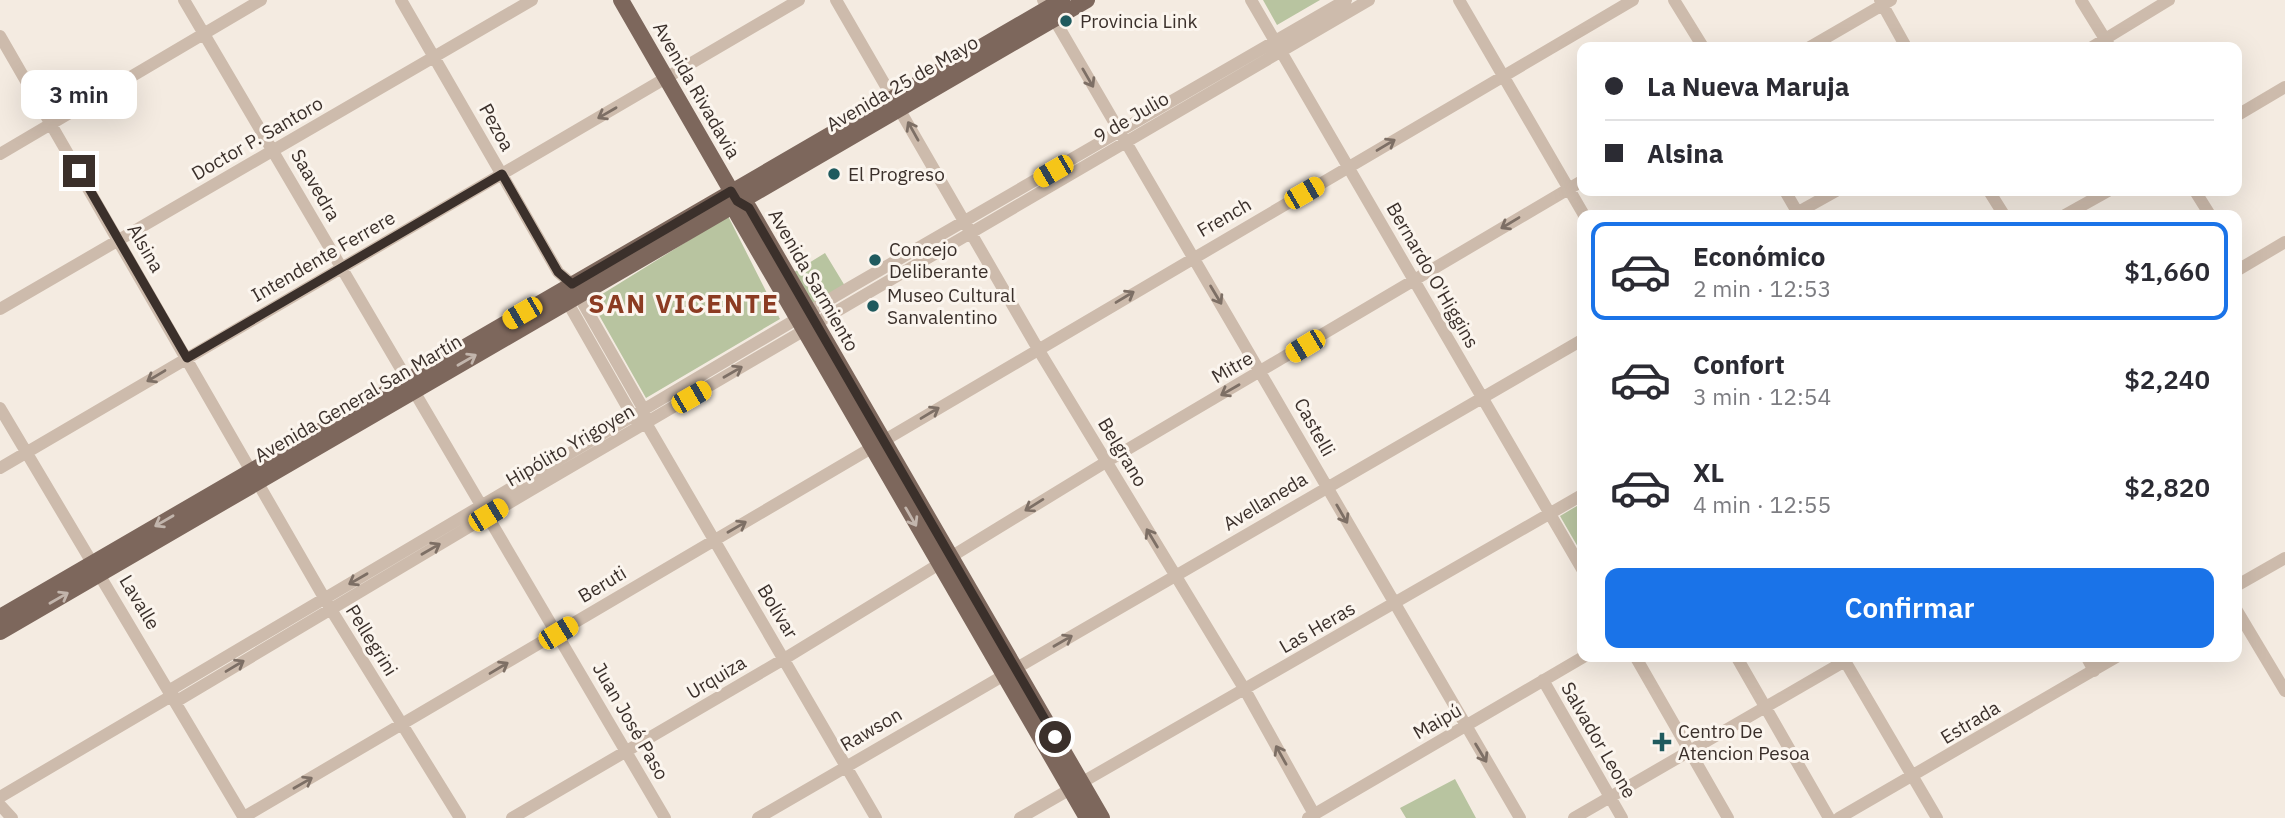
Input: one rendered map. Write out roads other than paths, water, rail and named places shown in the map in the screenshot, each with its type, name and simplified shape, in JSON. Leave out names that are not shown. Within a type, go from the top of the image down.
[{"type":"main road","name":"Avenida Rivadavia","points":[[621,0],[734,196]]},
{"type":"main road","name":"Avenida 25 de Mayo","points":[[734,196],[897,102],[1052,7],[1087,0]]},
{"type":"main road","name":"Avenida General San Martín","points":[[0,632],[96,569],[254,475],[734,196]]},
{"type":"main road","name":"Avenida Sarmiento","points":[[734,196],[737,214],[806,322],[1075,785],[1102,818]]},
{"type":"main road","name":"Avenida General San Martín","points":[[0,617],[96,569]]},
{"type":"main road","name":"Avenida Sarmiento","points":[[1075,785],[1087,818]]},
{"type":"street","name":"Saavedra","points":[[184,0],[411,385]]},
{"type":"street","points":[[0,154],[261,0]]},
{"type":"street","name":"Pezoa","points":[[401,0],[558,272]]},
{"type":"street","name":"Doctor P. Santoro","points":[[0,309],[532,0]]},
{"type":"street","name":"Intendente Ferrere","points":[[0,468],[799,0]]},
{"type":"street","name":"Belgrano","points":[[836,0],[1038,349],[1245,690],[1311,816]]},
{"type":"street","name":"Bernardo O'Higgins","points":[[1251,0],[1577,561]]},
{"type":"street","name":"9 de Julio","points":[[1279,46],[1346,0]]},
{"type":"street","name":"9 de Julio","points":[[806,322],[1279,46],[1369,0]]},
{"type":"street","points":[[1459,0],[1581,210]]},
{"type":"street","name":"French","points":[[877,444],[1633,0]]},
{"type":"street","points":[[1674,0],[1700,42]]},
{"type":"street","points":[[2081,0],[2106,42]]},
{"type":"street","points":[[2108,42],[2169,0]]},
{"type":"street","points":[[1818,42],[1884,2],[1904,42]]},
{"type":"street","name":"Castelli","points":[[1052,7],[1123,137],[1520,818]]},
{"type":"street","name":"Alsina","points":[[0,36],[254,475]]},
{"type":"street","points":[[2242,112],[2285,87]]},
{"type":"street","name":"Mitre","points":[[944,561],[1105,461],[1262,372],[1577,184]]},
{"type":"street","points":[[1803,210],[1827,196]]},
{"type":"street","points":[[2074,210],[2099,196]]},
{"type":"street","points":[[2242,265],[2285,242]]},
{"type":"street","name":"Bolívar","points":[[558,272],[876,818]]},
{"type":"street","name":"Hipólito Yrigoyen","points":[[0,797],[806,322]]},
{"type":"street","name":"Avellaneda","points":[[1009,672],[1577,343]]},
{"type":"street","name":"Juan José Paso","points":[[411,385],[665,818]]},
{"type":"street","name":"Lavalle","points":[[0,408],[174,695],[244,818]]},
{"type":"street","name":"Beruti","points":[[244,818],[877,444]]},
{"type":"street","name":"Pellegrini","points":[[254,475],[327,603],[460,818]]},
{"type":"street","name":"Las Heras","points":[[1020,818],[1577,498]]},
{"type":"street","points":[[2242,583],[2285,558]]},
{"type":"street","name":"Urquiza","points":[[512,818],[784,659],[944,561]]},
{"type":"street","points":[[2242,618],[2285,691]]},
{"type":"street","name":"Maipú","points":[[1311,816],[1577,661]]},
{"type":"street","points":[[1638,662],[1728,818]]},
{"type":"street","points":[[1739,662],[1829,818]]},
{"type":"street","points":[[1574,818],[1838,662]]},
{"type":"street","points":[[1845,662],[1937,818]]},
{"type":"street","points":[[2089,662],[2094,671]]},
{"type":"street","name":"Estrada","points":[[1839,818],[1913,778],[2108,662]]},
{"type":"street","name":"Rawson","points":[[758,818],[1009,672]]},
{"type":"street","name":"Salvador Leone","points":[[1543,680],[1622,818]]},
{"type":"street","points":[[0,805],[12,818]]},
{"type":"place","name":"Provincia Link","points":[[1066,21]]},
{"type":"place","name":"El Progreso","points":[[834,174]]},
{"type":"place","name":"Concejo Deliberante","points":[[875,260]]},
{"type":"place","name":"Museo Cultural Sanvalentino","points":[[873,306]]},
{"type":"place","name":"Centro De Atencion Pesoa","points":[[1662,742]]},
{"type":"district","name":"SAN VICENTE","points":[[684,303]]}]
